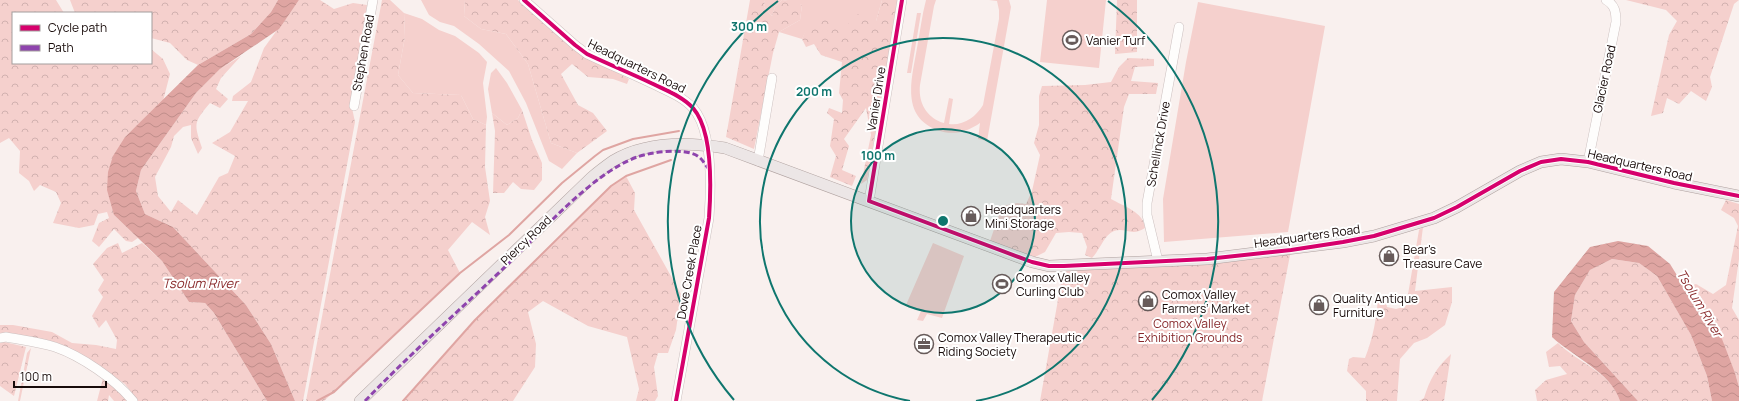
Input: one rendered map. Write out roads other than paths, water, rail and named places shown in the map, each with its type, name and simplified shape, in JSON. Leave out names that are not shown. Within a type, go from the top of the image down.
[{"type":"main road","name":"Piercy Road","points":[[360,401],[573,194],[614,161],[636,151],[676,144],[707,145],[724,148]]},
{"type":"main road","name":"Headquarters Road","points":[[724,148],[1032,262],[1049,266],[1206,259],[1283,251],[1374,236],[1434,218],[1457,207],[1520,171],[1541,162],[1561,159],[1588,162],[1674,183],[1739,196]]},
{"type":"street","name":"Stephen Road","points":[[354,106],[373,0]]},
{"type":"street","name":"Headquarters Road","points":[[524,0],[574,45],[587,54],[685,100],[698,114],[703,124],[707,145]]},
{"type":"street","name":"Vanier Drive","points":[[869,201],[902,0]]},
{"type":"street","name":"Glacier Road","points":[[1588,162],[1616,22],[1616,11],[1612,3],[1606,0]]},
{"type":"street","name":"Schellinck Drive","points":[[1158,260],[1147,215],[1148,203],[1179,27]]},
{"type":"street","points":[[758,161],[772,78]]},
{"type":"street","name":"Dove Creek Place","points":[[676,401],[709,218],[711,194],[707,145]]},
{"type":"street","points":[[0,338],[6,337],[55,347],[90,365],[113,381],[133,401]]},
{"type":"water","name":"Tsolum River","points":[[278,0],[299,0],[279,29],[220,69],[196,93],[141,170],[136,191],[145,214],[173,227],[246,305],[271,344],[295,401],[267,401],[214,313],[205,303],[189,302],[162,261],[114,215],[107,190],[108,172],[113,156],[125,137],[198,65],[251,34],[271,12]]},
{"type":"water","name":"Tsolum River","points":[[1618,241],[1648,246],[1670,264],[1696,306],[1722,339],[1739,387],[1739,401],[1712,401],[1707,376],[1691,335],[1657,276],[1639,263],[1612,259],[1590,270],[1575,295],[1571,321],[1584,342],[1638,401],[1620,401],[1609,382],[1600,373],[1552,337],[1554,292],[1590,247]]},
{"type":"waterway","points":[[317,401],[334,392],[460,273],[509,235],[562,183],[603,150],[633,139],[679,131]]},
{"type":"waterway","points":[[403,401],[475,320],[611,186],[626,176],[671,160]]},
{"type":"place","name":"Vanier Turf","points":[[1072,40]]},
{"type":"place","name":"Headquarters Mini Storage","points":[[971,216]]},
{"type":"place","name":"Bear's Treasure Cave","points":[[1389,256]]},
{"type":"place","name":"Comox Valley Curling Club","points":[[1002,284]]},
{"type":"place","name":"Comox Valley Farmers’ Market","points":[[1148,301]]},
{"type":"place","name":"Quality Antique Furniture","points":[[1319,305]]},
{"type":"place","name":"Comox Valley Therapeutic Riding Society","points":[[924,344]]},
{"type":"park label","name":"Comox Valley Exhibition Grounds","points":[[1190,330]]}]
